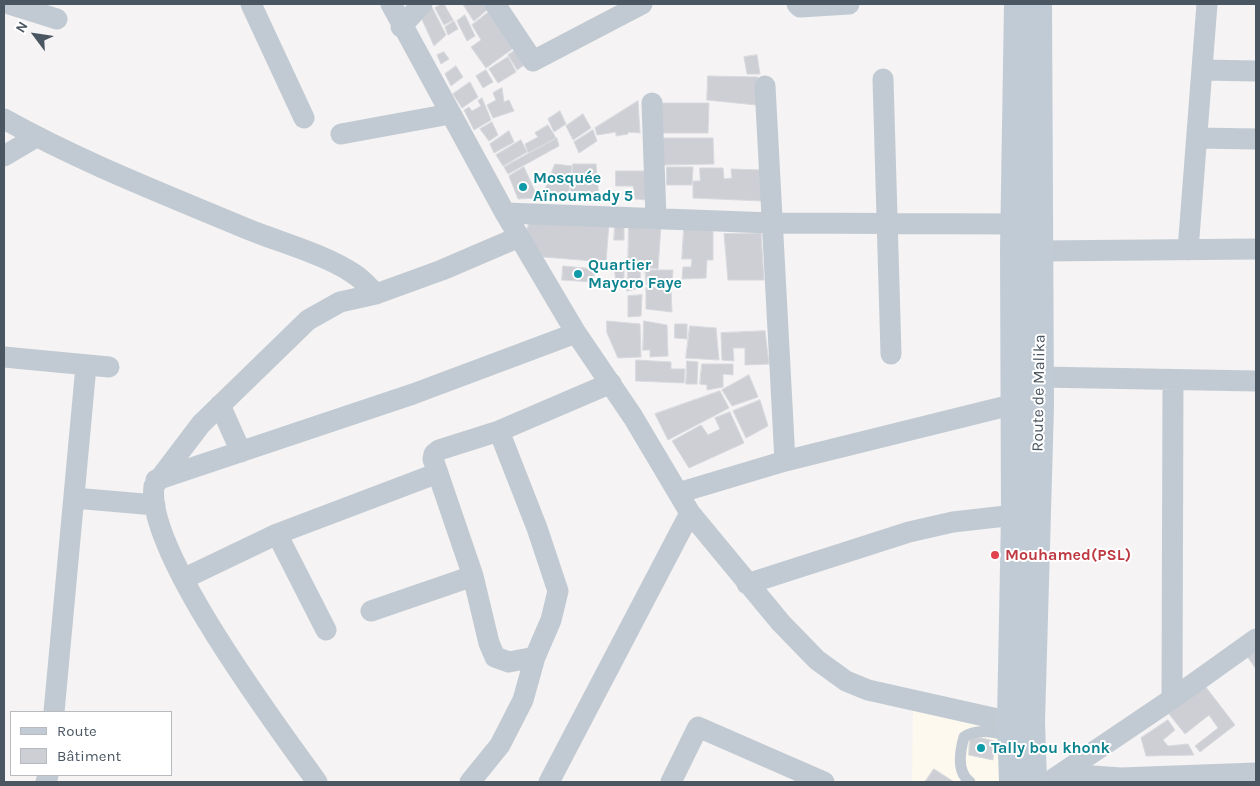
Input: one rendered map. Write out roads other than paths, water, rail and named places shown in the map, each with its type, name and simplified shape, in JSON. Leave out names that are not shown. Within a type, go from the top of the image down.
[{"type":"main road","name":"Route de Malika","points":[[1018,4],[1014,224],[1018,732],[1033,782]]},
{"type":"main road","name":"Route de Malika","points":[[1013,782],[1018,732],[1040,377],[1038,4]]},
{"type":"street","points":[[9,4],[57,19]]},
{"type":"street","points":[[251,4],[304,118]]},
{"type":"street","points":[[391,4],[401,27],[505,213],[576,333],[611,382],[690,513],[780,623],[817,660],[846,681],[868,690],[1018,732]]},
{"type":"street","points":[[401,27],[422,4]]},
{"type":"street","points":[[495,4],[533,61],[642,4]]},
{"type":"street","points":[[797,4],[800,7],[810,7],[849,4]]},
{"type":"street","points":[[1188,250],[1207,4]]},
{"type":"street","points":[[1202,70],[1256,71]]},
{"type":"street","points":[[883,79],[891,354]]},
{"type":"street","points":[[765,86],[785,461]]},
{"type":"street","points":[[652,103],[656,219]]},
{"type":"street","points":[[342,134],[450,114]]},
{"type":"street","points":[[4,119],[36,137],[247,229],[332,262],[354,274],[376,294]]},
{"type":"street","points":[[4,156],[36,137]]},
{"type":"street","points":[[1197,138],[1256,139]]},
{"type":"street","points":[[505,213],[772,223],[1014,224]]},
{"type":"street","points":[[317,782],[245,681],[184,579],[162,528],[155,505],[153,493],[156,480],[201,424],[308,320],[340,302],[376,294],[442,270],[519,237]]},
{"type":"street","points":[[1039,251],[1256,249]]},
{"type":"street","points":[[156,480],[413,394],[576,333]]},
{"type":"street","points":[[4,358],[109,367]]},
{"type":"street","points":[[54,711],[86,366]]},
{"type":"street","points":[[1040,377],[1256,380]]},
{"type":"street","points":[[1172,699],[1173,380]]},
{"type":"street","points":[[534,657],[509,662],[495,657],[489,642],[473,576],[433,459],[434,454],[439,450],[499,430],[611,382]]},
{"type":"street","points":[[678,493],[785,461],[1015,404]]},
{"type":"street","points":[[220,405],[241,452]]},
{"type":"street","points":[[470,782],[500,745],[523,700],[534,657],[551,620],[558,591],[537,528],[499,430]]},
{"type":"street","points":[[184,579],[277,534],[438,473]]},
{"type":"street","points":[[74,498],[155,505]]},
{"type":"street","points":[[549,782],[690,513]]},
{"type":"street","points":[[747,584],[909,532],[953,522],[1015,515]]},
{"type":"street","points":[[277,534],[326,630]]},
{"type":"street","points":[[371,611],[473,576]]},
{"type":"street","points":[[1056,778],[1256,639]]},
{"type":"street","points":[[671,782],[698,727],[820,781]]},
{"type":"street","points":[[1056,778],[1121,778],[1256,773]]},
{"type":"lane","points":[[970,782],[961,771],[961,748],[964,737],[971,732],[1018,732]]},
{"type":"place","name":"Mosquée Aïnoumady 5","points":[[523,187]]},
{"type":"place","name":"Quartier Mayoro Faye","points":[[578,274]]},
{"type":"place","name":"Mouhamed(PSL)","points":[[995,555]]},
{"type":"place","name":"Tally bou khonk","points":[[981,748]]}]
